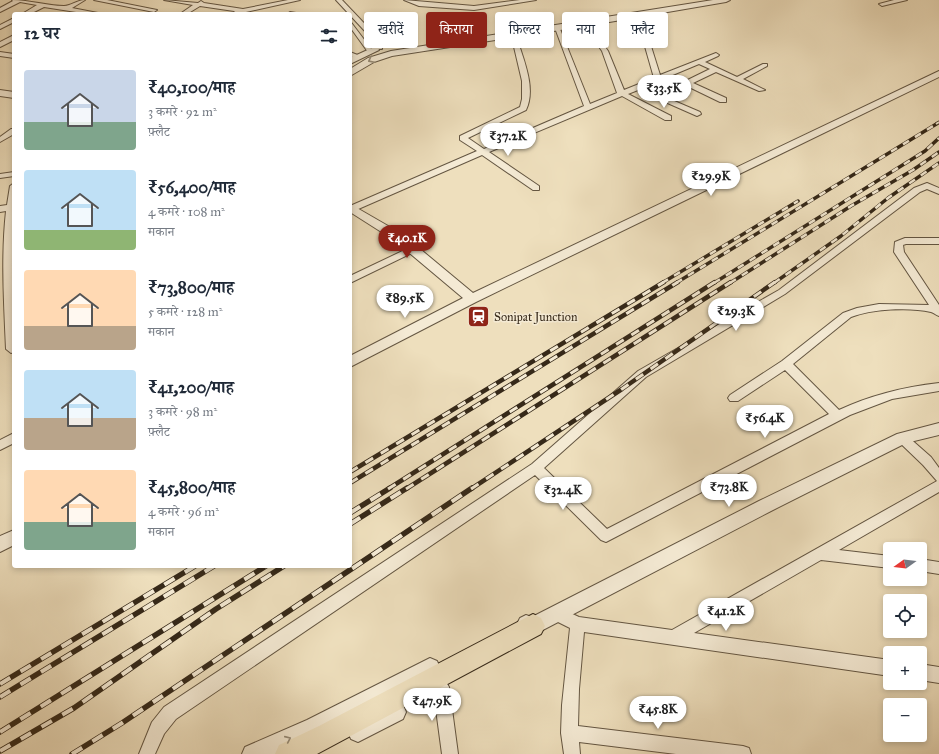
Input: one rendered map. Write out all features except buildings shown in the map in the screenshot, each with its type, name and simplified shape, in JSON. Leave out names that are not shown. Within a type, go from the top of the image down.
[{"type":"highway","points":[[288,754],[402,696],[533,626]]},
{"type":"street","points":[[0,10],[18,0],[81,12]]},
{"type":"street","points":[[60,12],[82,0]]},
{"type":"street","points":[[97,0],[198,5],[244,11]]},
{"type":"street","points":[[186,12],[204,0]]},
{"type":"street","points":[[239,12],[297,0]]},
{"type":"street","points":[[406,0],[419,4],[474,8],[533,0]]},
{"type":"street","points":[[418,42],[578,19],[687,0]]},
{"type":"street","points":[[609,20],[726,0]]},
{"type":"street","points":[[882,4],[901,0]]},
{"type":"street","points":[[336,2],[347,12]]},
{"type":"street","points":[[336,2],[341,12]]},
{"type":"street","points":[[151,12],[164,3]]},
{"type":"street","points":[[29,12],[43,5]]},
{"type":"street","points":[[352,17],[364,28]]},
{"type":"street","points":[[2,25],[12,21]]},
{"type":"street","points":[[2,25],[12,27]]},
{"type":"street","points":[[352,26],[370,51]]},
{"type":"street","points":[[554,29],[562,28]]},
{"type":"street","points":[[557,29],[588,107]]},
{"type":"street","points":[[0,45],[12,38]]},
{"type":"street","points":[[352,72],[371,60],[390,54],[495,38]]},
{"type":"street","points":[[354,56],[380,48]]},
{"type":"street","points":[[516,48],[526,85],[525,102],[520,110],[465,136],[464,140],[536,188]]},
{"type":"street","points":[[603,48],[622,93],[668,118]]},
{"type":"street","points":[[649,48],[658,79]]},
{"type":"street","points":[[352,207],[588,107],[716,55]]},
{"type":"street","points":[[700,62],[761,90]]},
{"type":"street","points":[[738,79],[765,65]]},
{"type":"street","points":[[660,96],[716,69]]},
{"type":"street","points":[[352,361],[472,299],[939,74]]},
{"type":"street","points":[[687,83],[723,100]]},
{"type":"street","points":[[638,87],[697,114]]},
{"type":"street","points":[[0,93],[12,95]]},
{"type":"street","points":[[0,140],[12,132]]},
{"type":"street","points":[[0,176],[12,174]]},
{"type":"street","points":[[147,754],[158,728],[170,713],[536,468],[642,374],[782,292],[917,190],[927,186],[939,191]]},
{"type":"street","points":[[0,209],[12,207],[8,244],[11,348]]},
{"type":"street","points":[[352,207],[382,225],[414,249],[472,299]]},
{"type":"street","points":[[938,311],[899,252],[898,244],[905,241],[939,241]]},
{"type":"street","points":[[352,279],[414,249]]},
{"type":"street","points":[[734,398],[786,364],[847,315],[855,311],[878,307],[938,311]]},
{"type":"street","points":[[786,364],[837,415]]},
{"type":"street","points":[[536,468],[606,536],[837,415],[890,394],[916,388],[939,387]]},
{"type":"street","points":[[252,754],[314,727],[520,623],[533,626],[765,506],[902,438],[939,429]]},
{"type":"street","points":[[902,438],[927,461],[939,477]]},
{"type":"street","points":[[0,444],[12,439]]},
{"type":"street","points":[[672,638],[939,486]]},
{"type":"street","points":[[0,544],[12,538]]},
{"type":"street","points":[[820,554],[883,561]]},
{"type":"street","points":[[927,566],[939,568]]},
{"type":"street","points":[[556,614],[578,624],[883,667]]},
{"type":"street","points":[[572,754],[569,733],[569,709],[578,624]]},
{"type":"street","points":[[314,754],[441,687],[530,637],[533,626]]},
{"type":"street","points":[[927,673],[939,675]]},
{"type":"street","points":[[441,687],[450,754]]},
{"type":"street","points":[[569,733],[741,754]]},
{"type":"railway","points":[[676,283],[938,123]]},
{"type":"railway","points":[[714,283],[925,151],[939,138]]},
{"type":"railway","points":[[730,283],[851,206],[913,170],[939,152]]},
{"type":"railway","points":[[774,283],[841,236],[888,198],[939,163]]},
{"type":"railway","points":[[662,283],[798,201]]},
{"type":"railway","points":[[352,471],[664,282]]},
{"type":"railway","points":[[352,482],[678,282]]},
{"type":"railway","points":[[388,489],[715,282]]},
{"type":"railway","points":[[406,489],[731,282]]},
{"type":"railway","points":[[471,489],[622,389],[775,282]]},
{"type":"railway","points":[[352,512],[390,488]]},
{"type":"railway","points":[[352,523],[407,488]]},
{"type":"railway","points":[[72,754],[122,723],[472,488]]},
{"type":"railway","points":[[0,684],[192,568]]},
{"type":"railway","points":[[0,697],[211,568]]},
{"type":"railway","points":[[0,732],[263,568]]},
{"type":"railway","points":[[0,751],[74,708],[216,609],[281,568]]},
{"type":"place","name":"Sonipat Junction","points":[[478,317]]}]
